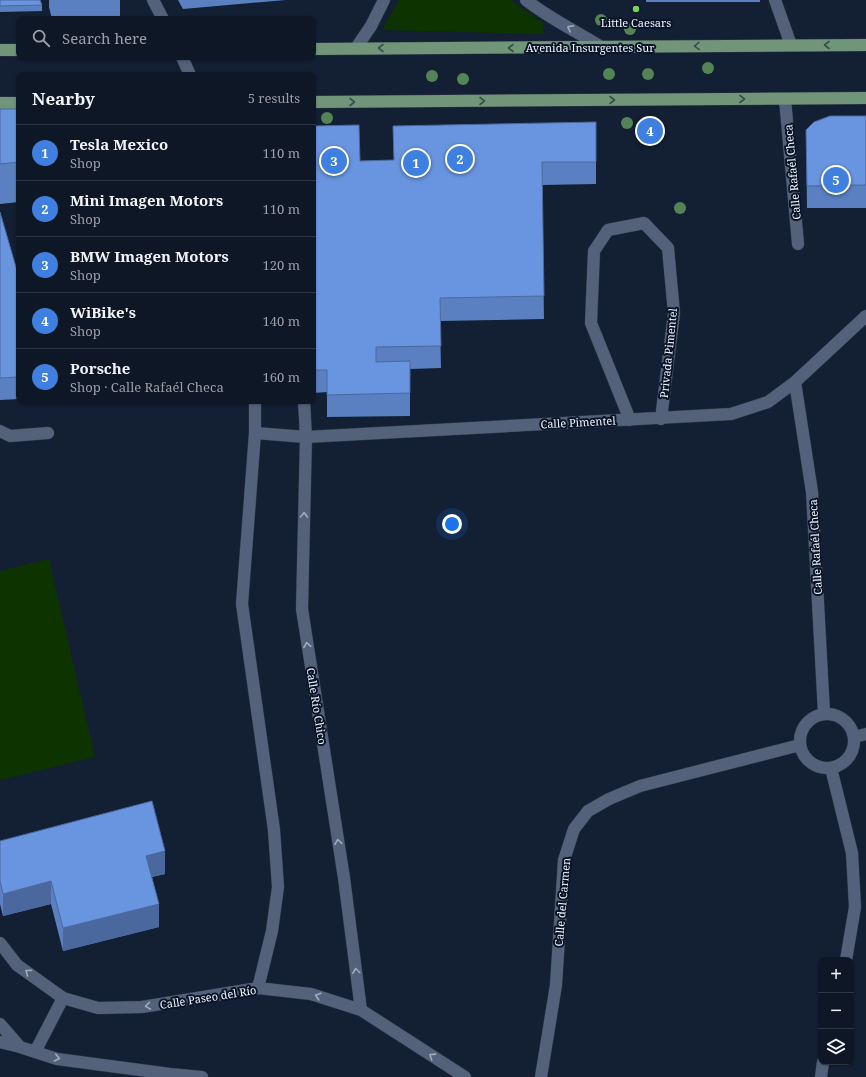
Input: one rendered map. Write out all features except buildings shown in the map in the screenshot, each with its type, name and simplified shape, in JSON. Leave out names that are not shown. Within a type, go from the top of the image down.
[{"type":"main road","name":"Avenida Insurgentes Sur","points":[[316,49],[603,48],[791,44],[866,45]]},
{"type":"main road","points":[[0,50],[16,50]]},
{"type":"main road","points":[[316,102],[866,98]]},
{"type":"main road","points":[[0,103],[16,103]]},
{"type":"street","points":[[153,0],[161,16]]},
{"type":"street","points":[[356,48],[371,26],[384,0]]},
{"type":"street","points":[[526,0],[541,11],[603,48]]},
{"type":"street","points":[[776,0],[791,44]]},
{"type":"street","points":[[183,60],[189,72]]},
{"type":"street","name":"Calle Rafaél Checa","points":[[785,99],[798,244]]},
{"type":"street","name":"Privada Pimentel","points":[[630,420],[591,323],[594,251],[608,230],[644,223],[668,248],[674,313],[661,419]]},
{"type":"street","name":"Calle Pimentel","points":[[259,433],[300,437],[661,419],[731,414],[768,402],[795,382],[866,316]]},
{"type":"street","name":"Calle Rafaél Checa","points":[[795,382],[812,492],[824,713]]},
{"type":"street","points":[[255,404],[259,433],[242,604],[274,830],[278,886],[272,931],[258,988]]},
{"type":"street","name":"Calle Río Chico","points":[[304,404],[300,437],[302,609],[344,878],[361,1010]]},
{"type":"street","points":[[0,431],[10,436],[48,433]]},
{"type":"street","points":[[824,713],[834,714],[843,719],[860,735],[849,757],[841,764],[831,768],[821,767],[811,763],[804,755],[800,745],[800,734],[805,724],[813,717],[824,713]]},
{"type":"street","name":"Calle del Carmen","points":[[541,1077],[556,985],[564,860],[574,829],[588,811],[609,798],[640,786],[800,745]]},
{"type":"street","points":[[831,768],[852,853],[855,907],[847,957]]},
{"type":"street","name":"Calle Paseo del Río","points":[[0,943],[17,965],[63,998],[98,1008],[142,1007],[258,988],[311,994],[361,1010],[464,1077]]},
{"type":"street","points":[[35,1052],[63,998]]},
{"type":"street","points":[[0,1024],[20,1046]]},
{"type":"street","points":[[0,1042],[20,1046],[57,1059],[169,1076],[202,1077]]},
{"type":"street","points":[[821,1077],[823,1065]]},
{"type":"green space","points":[[399,0],[511,0],[543,23],[543,34],[382,30]]},
{"type":"green space","points":[[49,559],[95,757],[0,780],[0,571]]},
{"type":"place","name":"Little Caesars","points":[[636,9]]},
{"type":"place","name":"WiBike's","points":[[650,131]]},
{"type":"place","name":"Mini Imagen Motors","points":[[460,159]]},
{"type":"place","name":"BMW Imagen Motors","points":[[334,161]]},
{"type":"place","name":"Tesla Mexico","points":[[416,163]]},
{"type":"place","name":"Porsche","points":[[836,180]]}]
